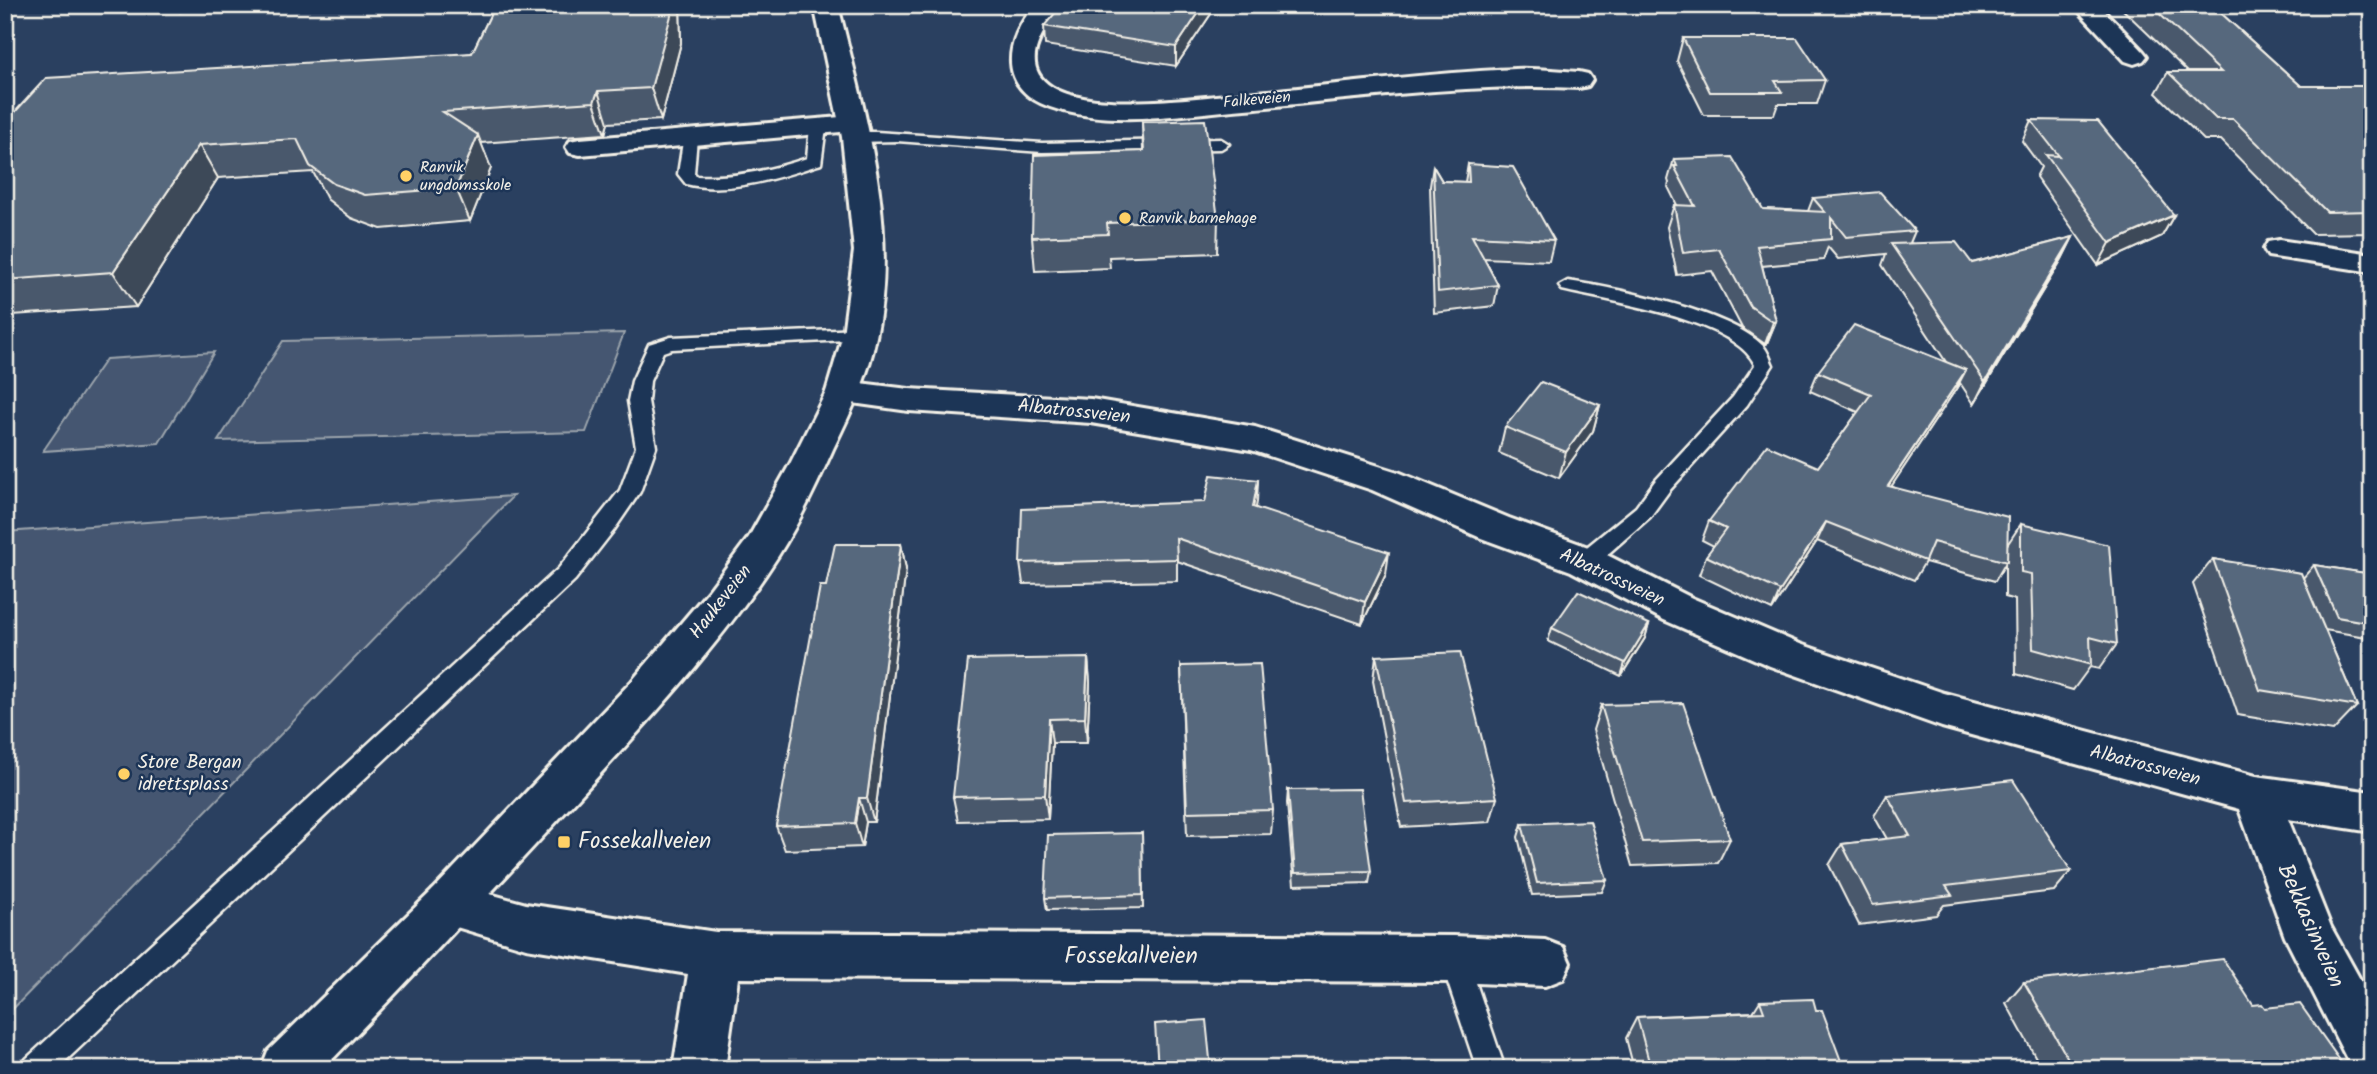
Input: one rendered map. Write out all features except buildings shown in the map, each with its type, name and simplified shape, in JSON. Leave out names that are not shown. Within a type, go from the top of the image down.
[{"type":"street","name":"Haukeveien","points":[[287,1069],[450,905],[647,693],[724,600],[764,546],[843,392],[860,335],[869,251],[855,131],[826,5]]},
{"type":"street","name":"Falkeveien","points":[[1049,5],[1034,20],[1021,46],[1024,74],[1035,89],[1054,100],[1080,106],[1116,109],[1164,108],[1517,77],[1579,80]]},
{"type":"street","points":[[2085,5],[2134,56]]},
{"type":"street","points":[[580,147],[818,127],[855,131]]},
{"type":"street","points":[[2279,249],[2372,263]]},
{"type":"street","name":"Albatrossveien","points":[[843,392],[909,400],[1090,411],[1255,439],[1385,481],[1495,528],[1585,561],[1678,609],[1785,655],[1941,710],[2256,795],[2372,812]]},
{"type":"street","name":"Bekkasinveien","points":[[2256,795],[2310,937],[2372,1053]]},
{"type":"street","name":"Fossekallveien","points":[[450,905],[526,926],[716,955],[1454,959],[1545,963]]},
{"type":"street","points":[[699,1069],[716,955]]},
{"type":"lane","points":[[689,138],[686,174],[692,181],[705,182],[783,172],[815,161],[818,127]]},
{"type":"lane","points":[[855,131],[995,146],[1064,149],[1221,144]]},
{"type":"lane","points":[[1568,286],[1649,303],[1734,334],[1758,351],[1764,365],[1740,401],[1662,486],[1643,512],[1585,561]]},
{"type":"lane","points":[[36,1069],[567,574],[630,492],[646,447],[638,401],[641,381],[655,348],[671,343],[860,335]]},
{"type":"lane","points":[[1454,959],[1491,1069]]},
{"type":"shaded area","points":[[624,333],[586,432],[218,441],[283,341]]},
{"type":"shaded area","points":[[214,352],[159,443],[43,451],[106,359]]},
{"type":"shaded area","name":"Store Bergan idrettsplass","points":[[513,496],[5,1017],[5,532]]},
{"type":"place","name":"Ranvik ungdomsskole","points":[[406,176]]},
{"type":"place","name":"Ranvik barnehage","points":[[1125,218]]},
{"type":"place","name":"Store Bergan idrettsplass","points":[[124,774]]},
{"type":"place","name":"Fossekallveien","points":[[564,842]]}]
